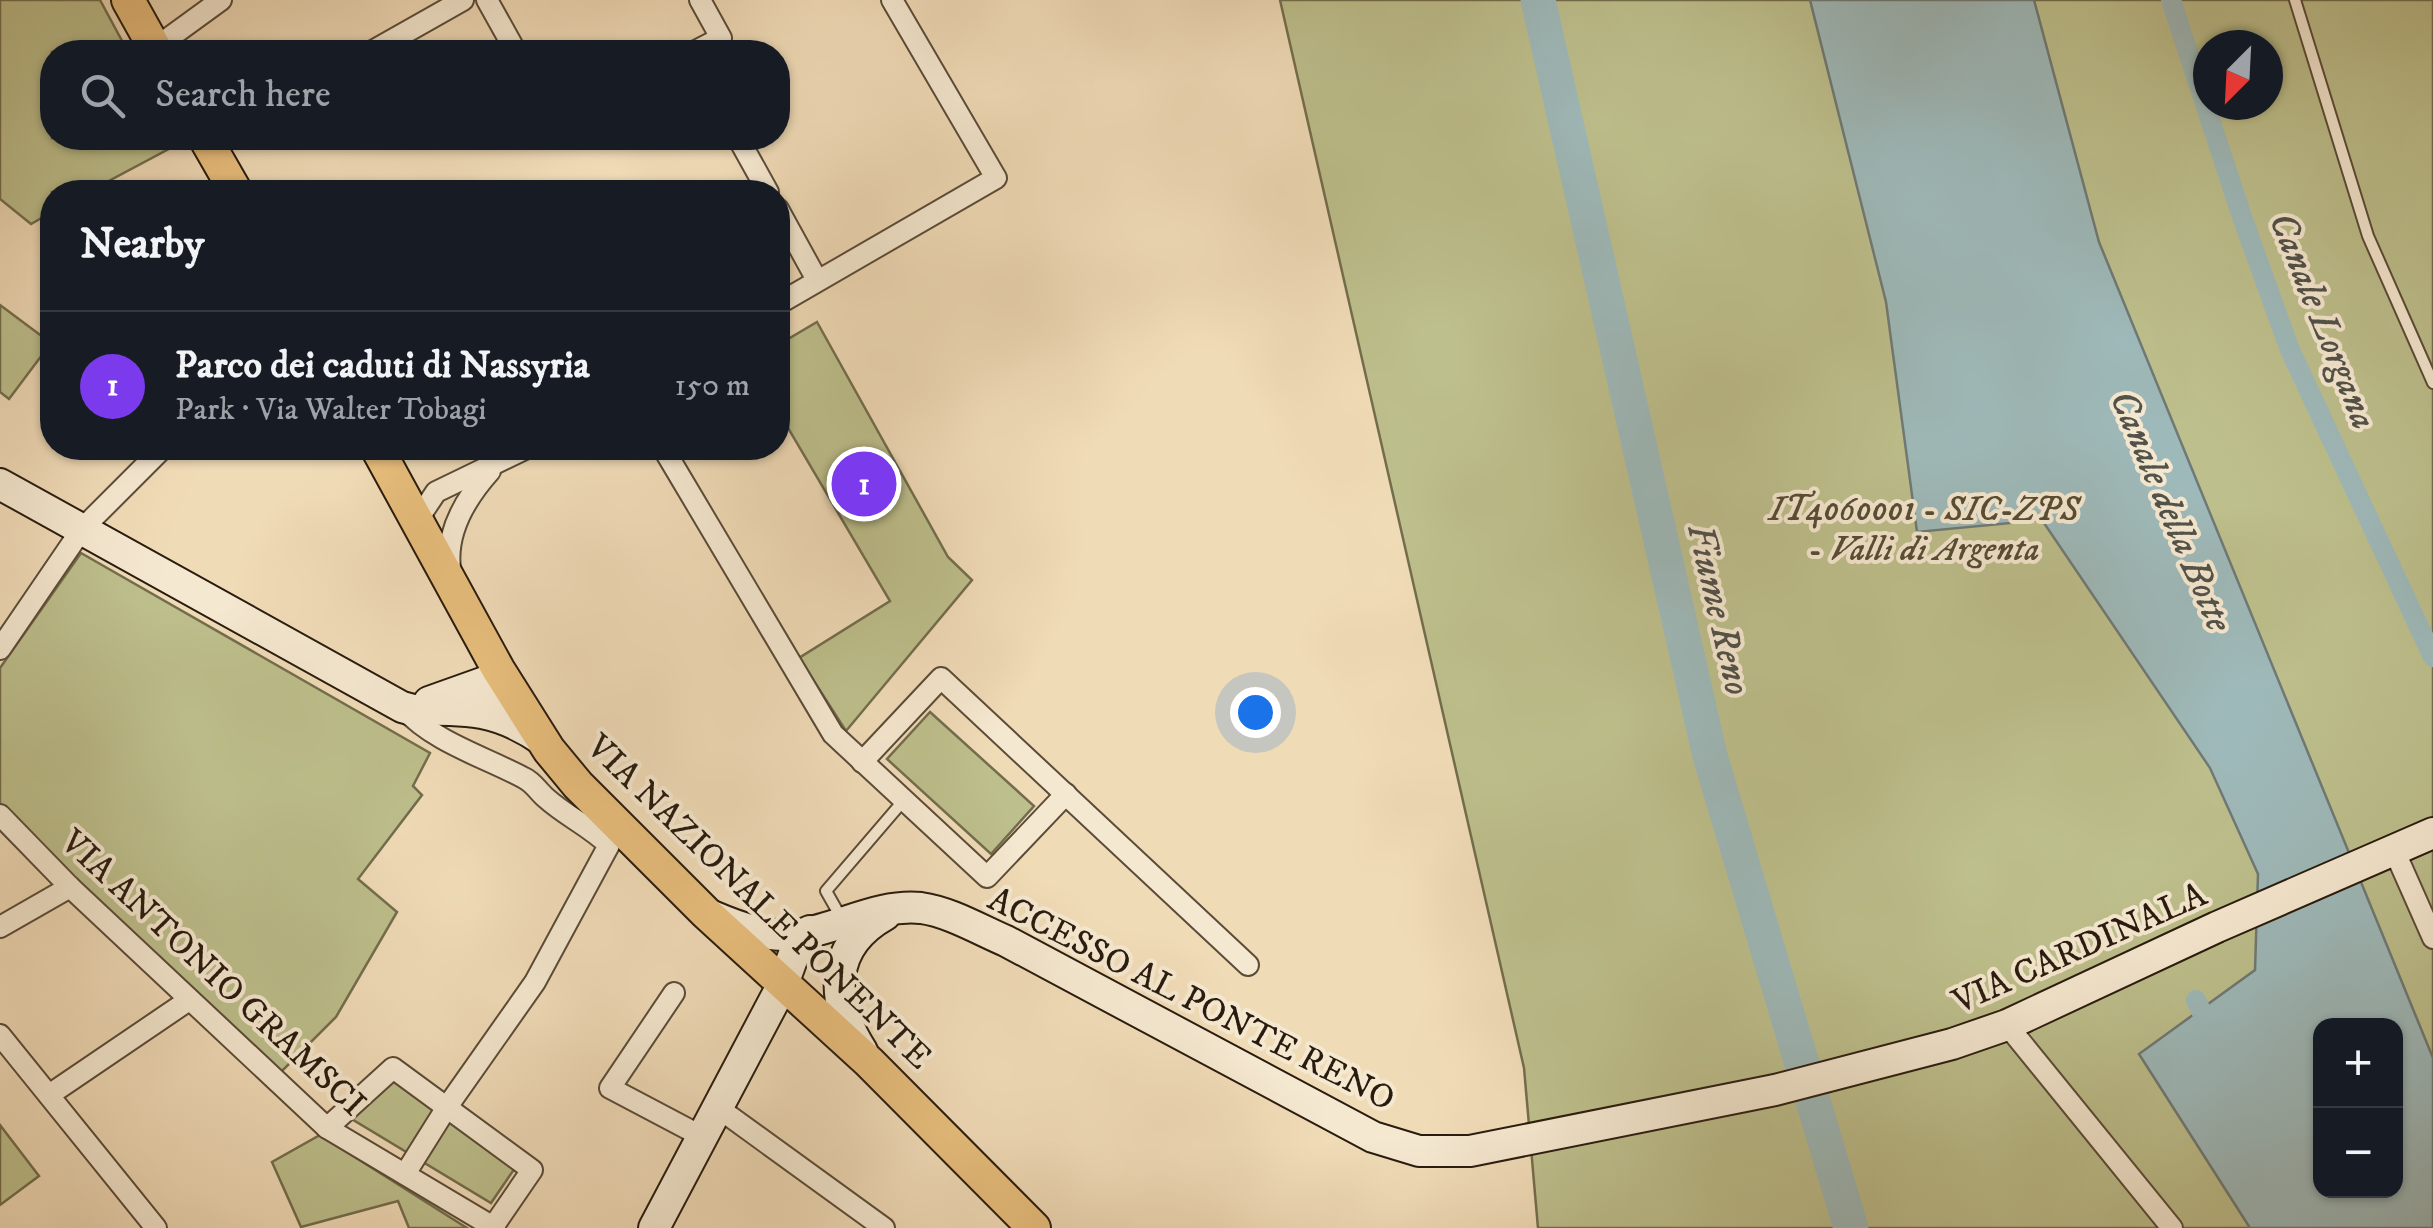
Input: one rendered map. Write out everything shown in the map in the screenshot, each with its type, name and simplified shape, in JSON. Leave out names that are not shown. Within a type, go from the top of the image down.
[{"type":"main road","points":[[128,0],[150,40]]},
{"type":"main road","points":[[217,150],[231,180]]},
{"type":"main road","name":"VIA NAZIONALE PONENTE","points":[[385,460],[507,684],[544,742],[578,785],[706,913],[868,1062],[1034,1228]]},
{"type":"main road","points":[[0,484],[402,706],[414,710],[459,701],[493,701],[507,684]]},
{"type":"main road","points":[[459,701],[470,675],[476,623]]},
{"type":"main road","points":[[459,701],[505,718],[544,742]]},
{"type":"main road","name":"VIA CARDINALA","points":[[1627,1118],[1810,1082],[2007,1025],[2217,926],[2405,845]]},
{"type":"main road","points":[[783,984],[820,976],[846,955],[867,926],[899,908]]},
{"type":"main road","name":"ACCESSO AL PONTE RENO","points":[[706,913],[754,932],[779,934],[810,931],[899,908],[922,908],[950,916],[1396,1146],[1430,1152],[1470,1151],[1627,1118]]},
{"type":"main road","points":[[654,1228],[783,984],[794,954],[810,931]]},
{"type":"main road","points":[[846,955],[839,983],[842,1013],[868,1062]]},
{"type":"street","points":[[169,40],[221,0]]},
{"type":"street","points":[[392,40],[462,0]]},
{"type":"street","points":[[487,0],[509,40]]},
{"type":"street","points":[[700,0],[722,38],[718,40]]},
{"type":"street","points":[[790,297],[996,178],[892,0]]},
{"type":"street","points":[[745,150],[761,180]]},
{"type":"street","points":[[790,230],[818,280]]},
{"type":"street","points":[[0,649],[82,530],[151,460]]},
{"type":"street","points":[[385,460],[416,483],[445,486]]},
{"type":"street","points":[[418,518],[436,492],[505,460]]},
{"type":"street","points":[[671,460],[832,734],[987,877],[1066,794]]},
{"type":"street","points":[[418,518],[447,516],[465,503],[494,466]]},
{"type":"street","points":[[452,582],[450,545],[465,503]]},
{"type":"street","points":[[862,762],[942,678],[1248,964]]},
{"type":"street","points":[[402,706],[415,722],[437,736],[529,780],[548,800],[589,826],[608,845],[534,982],[405,1174]]},
{"type":"street","name":"VIA ANTONIO GRAMSCI","points":[[0,815],[70,887],[327,1128],[494,1227]]},
{"type":"street","points":[[2405,845],[2433,938]]},
{"type":"street","points":[[0,927],[70,887]]},
{"type":"street","points":[[674,993],[610,1088],[701,1136]]},
{"type":"street","points":[[50,1095],[189,1000]]},
{"type":"street","points":[[2007,1025],[2172,1228]]},
{"type":"street","points":[[0,1035],[156,1228]]},
{"type":"street","points":[[327,1128],[394,1068],[532,1170],[494,1227]]},
{"type":"street","points":[[717,1108],[884,1228]]},
{"type":"lane","points":[[2295,0],[2368,236],[2433,384]]},
{"type":"lane","points":[[843,921],[826,891],[904,800]]},
{"type":"green space","points":[[0,0],[100,0],[122,40],[40,40],[40,150],[167,150],[110,180],[40,180],[40,219],[31,224],[0,199]]},
{"type":"green space","name":"IT4060001 - SIC-ZPS - Valli di Argenta","points":[[1280,0],[2433,0],[2433,1228],[1538,1228],[1524,1068]]},
{"type":"green space","points":[[0,305],[40,335],[40,358],[9,399],[0,392]]},
{"type":"green space","points":[[817,322],[948,557],[972,580],[846,731],[799,658],[890,601],[790,431],[790,338]]},
{"type":"green space","points":[[81,553],[430,753],[413,786],[422,795],[358,879],[397,912],[336,1017],[277,1076],[0,806],[0,668]]},
{"type":"green space","points":[[930,712],[1034,806],[991,854],[887,759]]},
{"type":"green space","points":[[395,1077],[517,1165],[491,1203],[350,1118]]},
{"type":"green space","points":[[0,1125],[39,1176],[0,1205]]},
{"type":"green space","points":[[320,1135],[467,1228],[409,1228],[398,1201],[301,1227],[272,1162]]},
{"type":"water","name":"Canale della Botte","points":[[1810,0],[2034,0],[2099,242],[2433,1058],[2433,1228],[2250,1228],[2139,1054],[2255,970],[2258,874],[2210,768],[2042,520],[1917,532],[1886,302]]},
{"type":"waterway","name":"Fiume Reno","points":[[1538,0],[1710,756],[1851,1228]]},
{"type":"waterway","name":"Canale Lorgana","points":[[2171,0],[2290,350],[2433,657]]},
{"type":"waterway","points":[[2196,1000],[2211,1032]]},
{"type":"place","name":"Parco dei caduti di Nassyria","points":[[864,484]]}]
